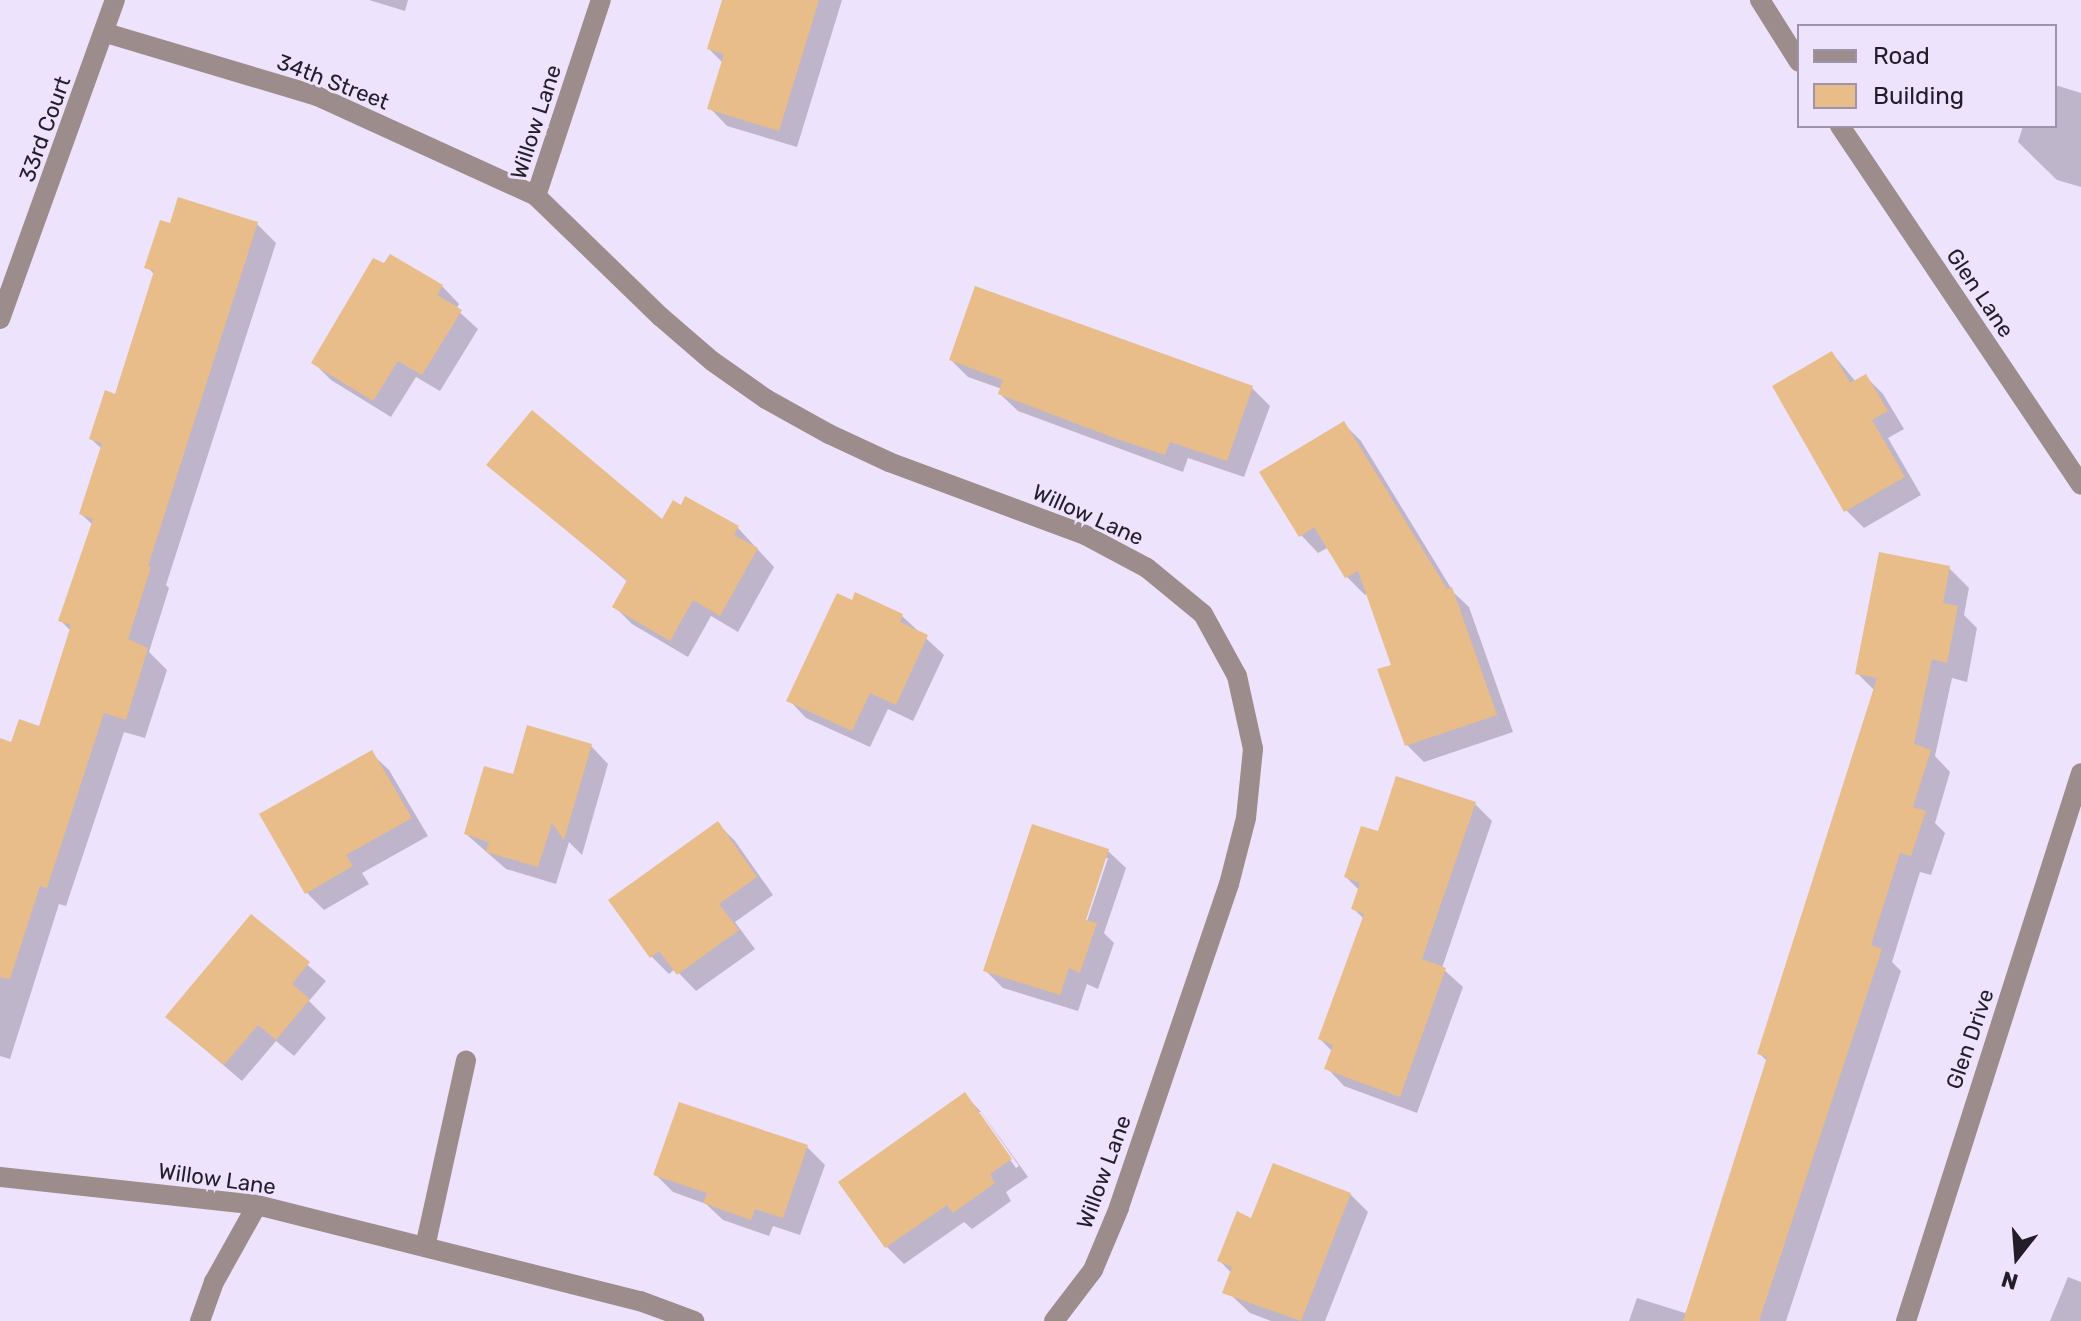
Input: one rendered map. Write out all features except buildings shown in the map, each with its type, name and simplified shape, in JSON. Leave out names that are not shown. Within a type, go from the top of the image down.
[{"type":"street","name":"33rd Court","points":[[0,319],[106,33],[115,0]]},
{"type":"street","name":"Willow Lane","points":[[601,0],[536,196],[661,317],[712,361],[766,399],[829,434],[889,462],[1085,535],[1147,568],[1203,614],[1237,676],[1253,749],[1246,818],[1229,884],[1119,1208],[1093,1270],[1054,1321]]},
{"type":"street","points":[[1760,0],[1797,59]]},
{"type":"street","name":"34th Street","points":[[106,33],[317,96],[536,196]]},
{"type":"street","name":"Glen Lane","points":[[1841,128],[2081,485]]},
{"type":"street","name":"Glen Drive","points":[[1906,1321],[2081,773]]},
{"type":"street","points":[[425,1247],[466,1060]]},
{"type":"street","name":"Willow Lane","points":[[0,1177],[257,1205],[640,1301],[694,1321]]},
{"type":"street","points":[[200,1321],[214,1282],[257,1205]]}]
